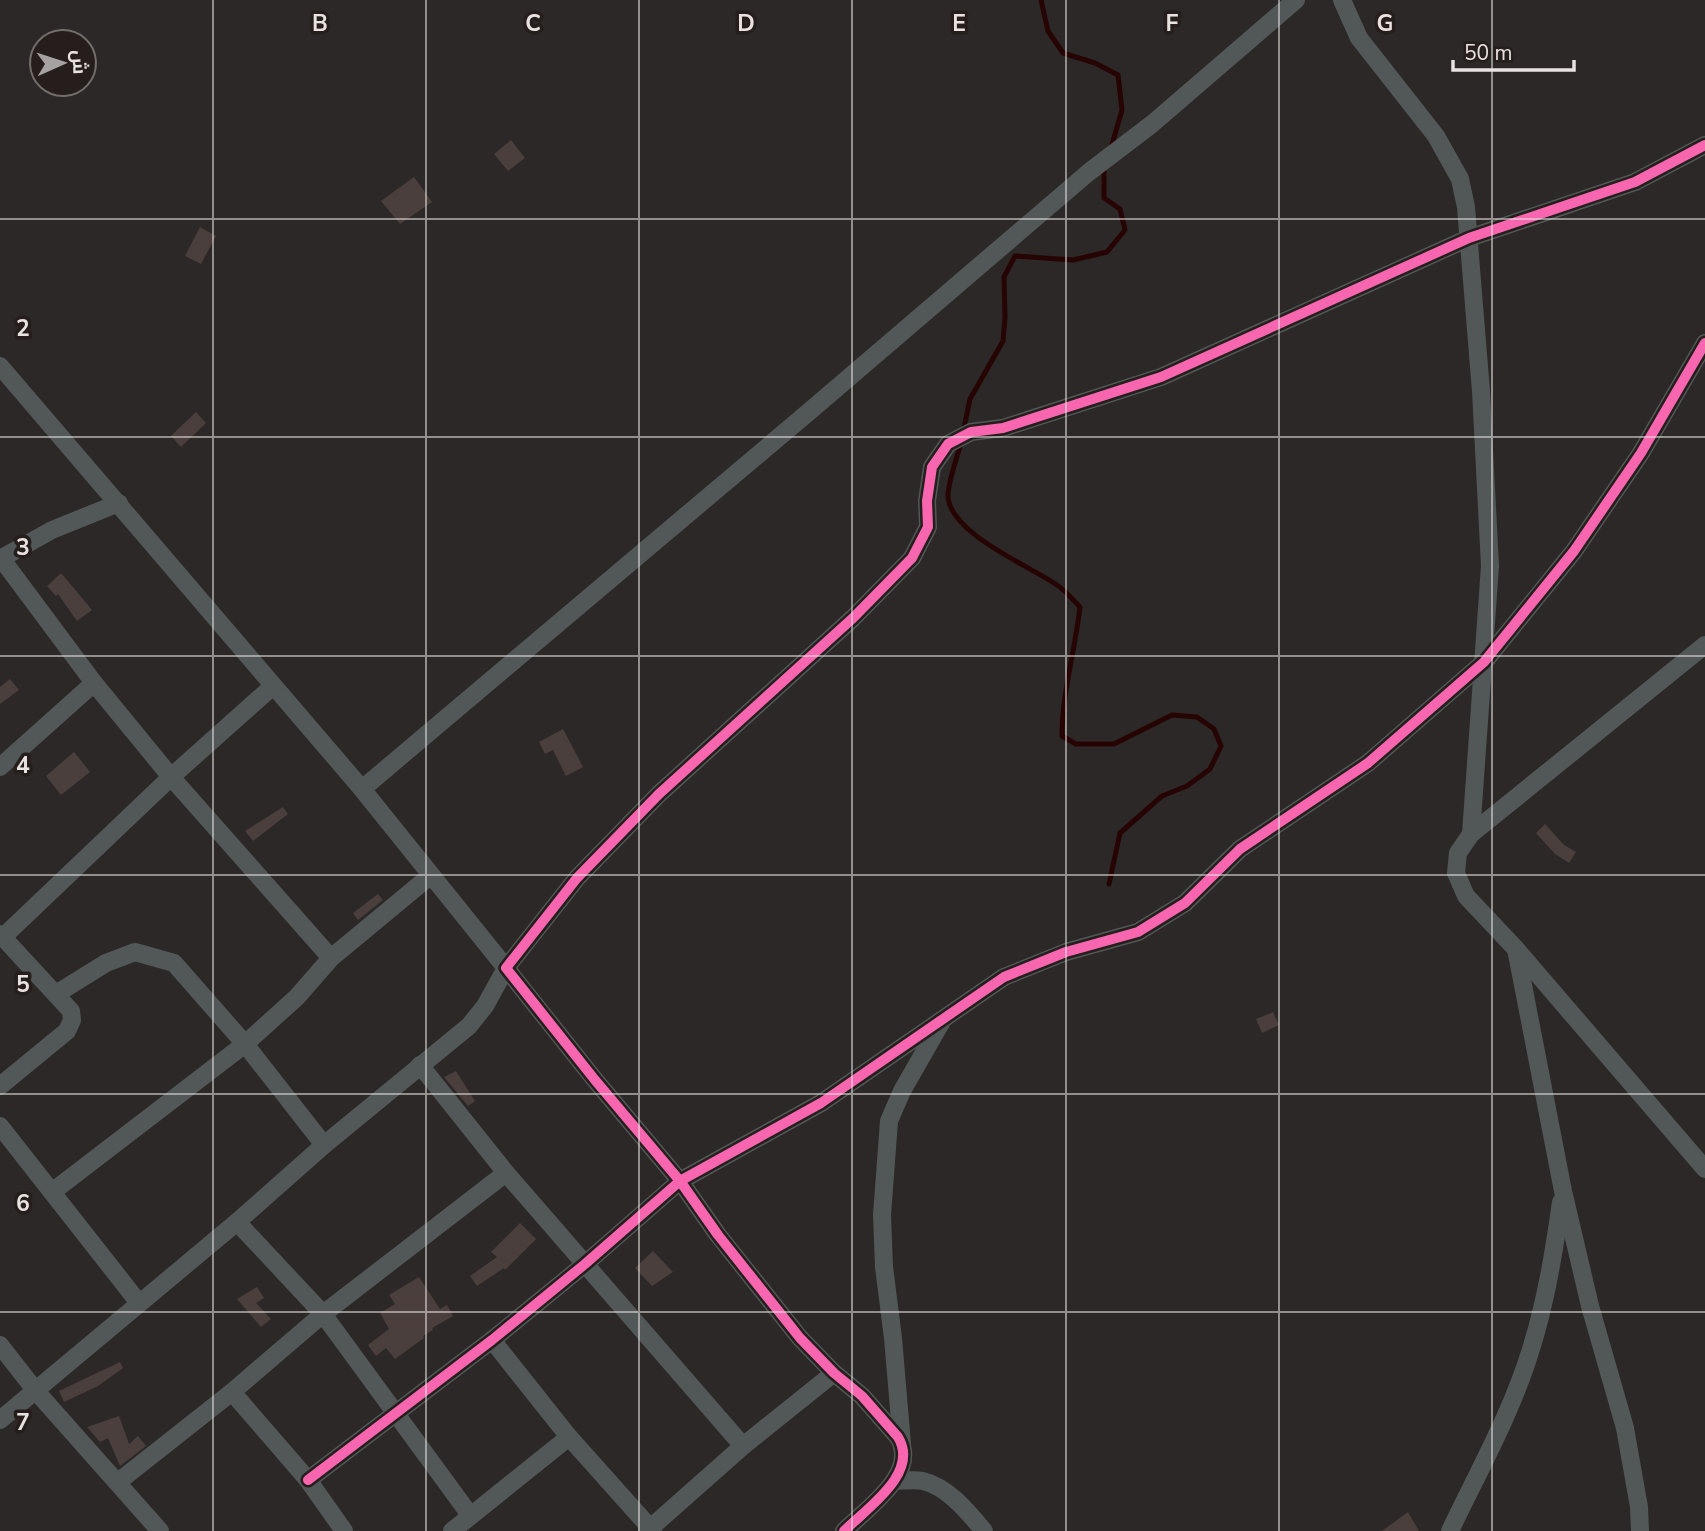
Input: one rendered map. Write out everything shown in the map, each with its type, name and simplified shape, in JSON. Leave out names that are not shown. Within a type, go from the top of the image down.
[{"type":"street","points":[[362,789],[811,411],[1089,172],[1152,124],[1296,0]]},
{"type":"street","points":[[1342,0],[1359,38],[1436,136],[1460,179],[1469,238],[1481,391],[1490,566],[1471,834]]},
{"type":"street","points":[[0,1420],[237,1222],[324,1144],[469,1026],[485,1006],[506,968],[577,878],[659,794],[853,618],[912,558],[928,527],[927,501],[932,467],[948,444],[971,432],[1003,428],[1161,377],[1469,238],[1563,204],[1635,182],[1705,145]]},
{"type":"street","points":[[308,1480],[492,1340],[680,1181],[821,1103],[1004,976],[1066,952],[1138,932],[1185,903],[1240,849],[1368,762],[1485,662],[1574,551],[1641,453],[1705,343]]},
{"type":"street","points":[[0,366],[362,789],[595,1080],[680,1181],[766,1297],[834,1373],[862,1396],[902,1444]]},
{"type":"street","points":[[119,503],[52,530],[1,559],[94,684],[171,778],[331,958]]},
{"type":"street","points":[[1705,645],[1471,834],[1458,853],[1456,873],[1466,896],[1516,949],[1705,1169]]},
{"type":"street","points":[[0,767],[94,684]]},
{"type":"street","points":[[0,1086],[67,1031],[72,1020],[71,1011],[1,935],[274,686]]},
{"type":"street","points":[[52,1192],[245,1044],[297,996],[331,958],[430,876]]},
{"type":"street","points":[[1516,949],[1563,1191],[1590,1306],[1625,1428],[1640,1531]]},
{"type":"street","points":[[56,994],[120,956],[135,952],[174,963],[245,1044],[324,1144]]},
{"type":"street","points":[[844,1531],[894,1482],[902,1465],[893,1338],[884,1267],[882,1215],[889,1121],[902,1091],[944,1018]]},
{"type":"street","points":[[420,1065],[506,1173],[743,1446]]},
{"type":"street","points":[[0,1126],[139,1303]]},
{"type":"street","points":[[118,1482],[232,1392],[323,1314],[506,1173]]},
{"type":"street","points":[[1450,1531],[1504,1418],[1531,1351],[1548,1287],[1563,1191]]},
{"type":"street","points":[[237,1222],[323,1314],[470,1515]]},
{"type":"street","points":[[492,1340],[569,1437],[650,1530],[743,1446],[834,1373]]},
{"type":"street","points":[[0,1345],[34,1390],[160,1531]]},
{"type":"street","points":[[232,1392],[308,1480],[344,1531]]},
{"type":"street","points":[[452,1531],[569,1437]]},
{"type":"street","points":[[894,1482],[922,1480],[942,1489],[984,1531]]},
{"type":"building","points":[[511,140],[525,158],[508,171],[494,154]]},
{"type":"building","points":[[414,177],[432,202],[400,224],[381,201]]},
{"type":"building","points":[[200,227],[216,236],[201,264],[185,256]]},
{"type":"building","points":[[196,412],[206,423],[181,447],[171,436]]},
{"type":"building","points":[[61,573],[92,610],[77,621],[58,594],[56,596],[47,586]]},
{"type":"building","points":[[10,679],[19,690],[0,704],[0,687]]},
{"type":"building","points":[[563,729],[583,767],[566,776],[553,750],[545,754],[539,742]]},
{"type":"building","points":[[74,752],[90,772],[61,795],[46,776]]},
{"type":"building","points":[[283,807],[288,814],[253,841],[245,831]]},
{"type":"building","points":[[1545,824],[1564,845],[1576,852],[1569,863],[1555,854],[1536,833]]},
{"type":"building","points":[[378,894],[383,900],[358,920],[353,913]]},
{"type":"building","points":[[1273,1012],[1279,1025],[1262,1033],[1256,1019]]},
{"type":"building","points":[[456,1071],[475,1101],[468,1106],[444,1077]]},
{"type":"building","points":[[520,1223],[536,1239],[505,1270],[504,1268],[477,1286],[470,1276],[497,1257],[491,1252]]},
{"type":"building","points":[[653,1251],[673,1272],[652,1286],[635,1268]]},
{"type":"building","points":[[419,1277],[440,1309],[447,1305],[453,1316],[432,1328],[424,1338],[395,1359],[386,1348],[376,1356],[368,1345],[389,1329],[380,1313],[395,1304],[389,1295]]},
{"type":"building","points":[[257,1287],[264,1298],[256,1303],[271,1319],[261,1327],[237,1299]]},
{"type":"building","points":[[120,1362],[123,1368],[98,1386],[64,1402],[59,1391]]},
{"type":"building","points":[[119,1416],[129,1444],[138,1436],[146,1446],[120,1466],[108,1438],[100,1442],[87,1427]]},
{"type":"building","points":[[1408,1512],[1419,1531],[1382,1531]]},
{"type":"waterway","points":[[1041,0],[1048,31],[1063,53],[1095,63],[1118,75],[1122,110],[1111,148]]},
{"type":"waterway","points":[[963,433],[970,399],[1003,341],[1004,277],[1015,256],[1073,260],[1107,252],[1125,230],[1120,209],[1104,198],[1104,168]]},
{"type":"waterway","points":[[961,442],[948,495],[952,509],[961,522],[992,547],[1060,587],[1080,607],[1064,704],[1062,736],[1076,744],[1114,744],[1172,715],[1197,717],[1214,729],[1221,746],[1210,769],[1187,786],[1162,796],[1120,833],[1109,884]]},
{"type":"cycle path","points":[[844,1531],[877,1501],[897,1476],[902,1464],[903,1450],[898,1437],[862,1396],[834,1373],[800,1338],[718,1235],[680,1181],[506,968],[577,878],[659,794],[853,618],[912,558],[928,527],[927,501],[932,467],[948,444],[971,432],[1003,428],[1161,377],[1469,238],[1635,182],[1705,145]]},
{"type":"cycle path","points":[[308,1480],[492,1340],[680,1181],[821,1103],[1004,977],[1066,952],[1138,932],[1185,903],[1240,849],[1368,763],[1484,662],[1574,551],[1641,453],[1705,343]]}]
